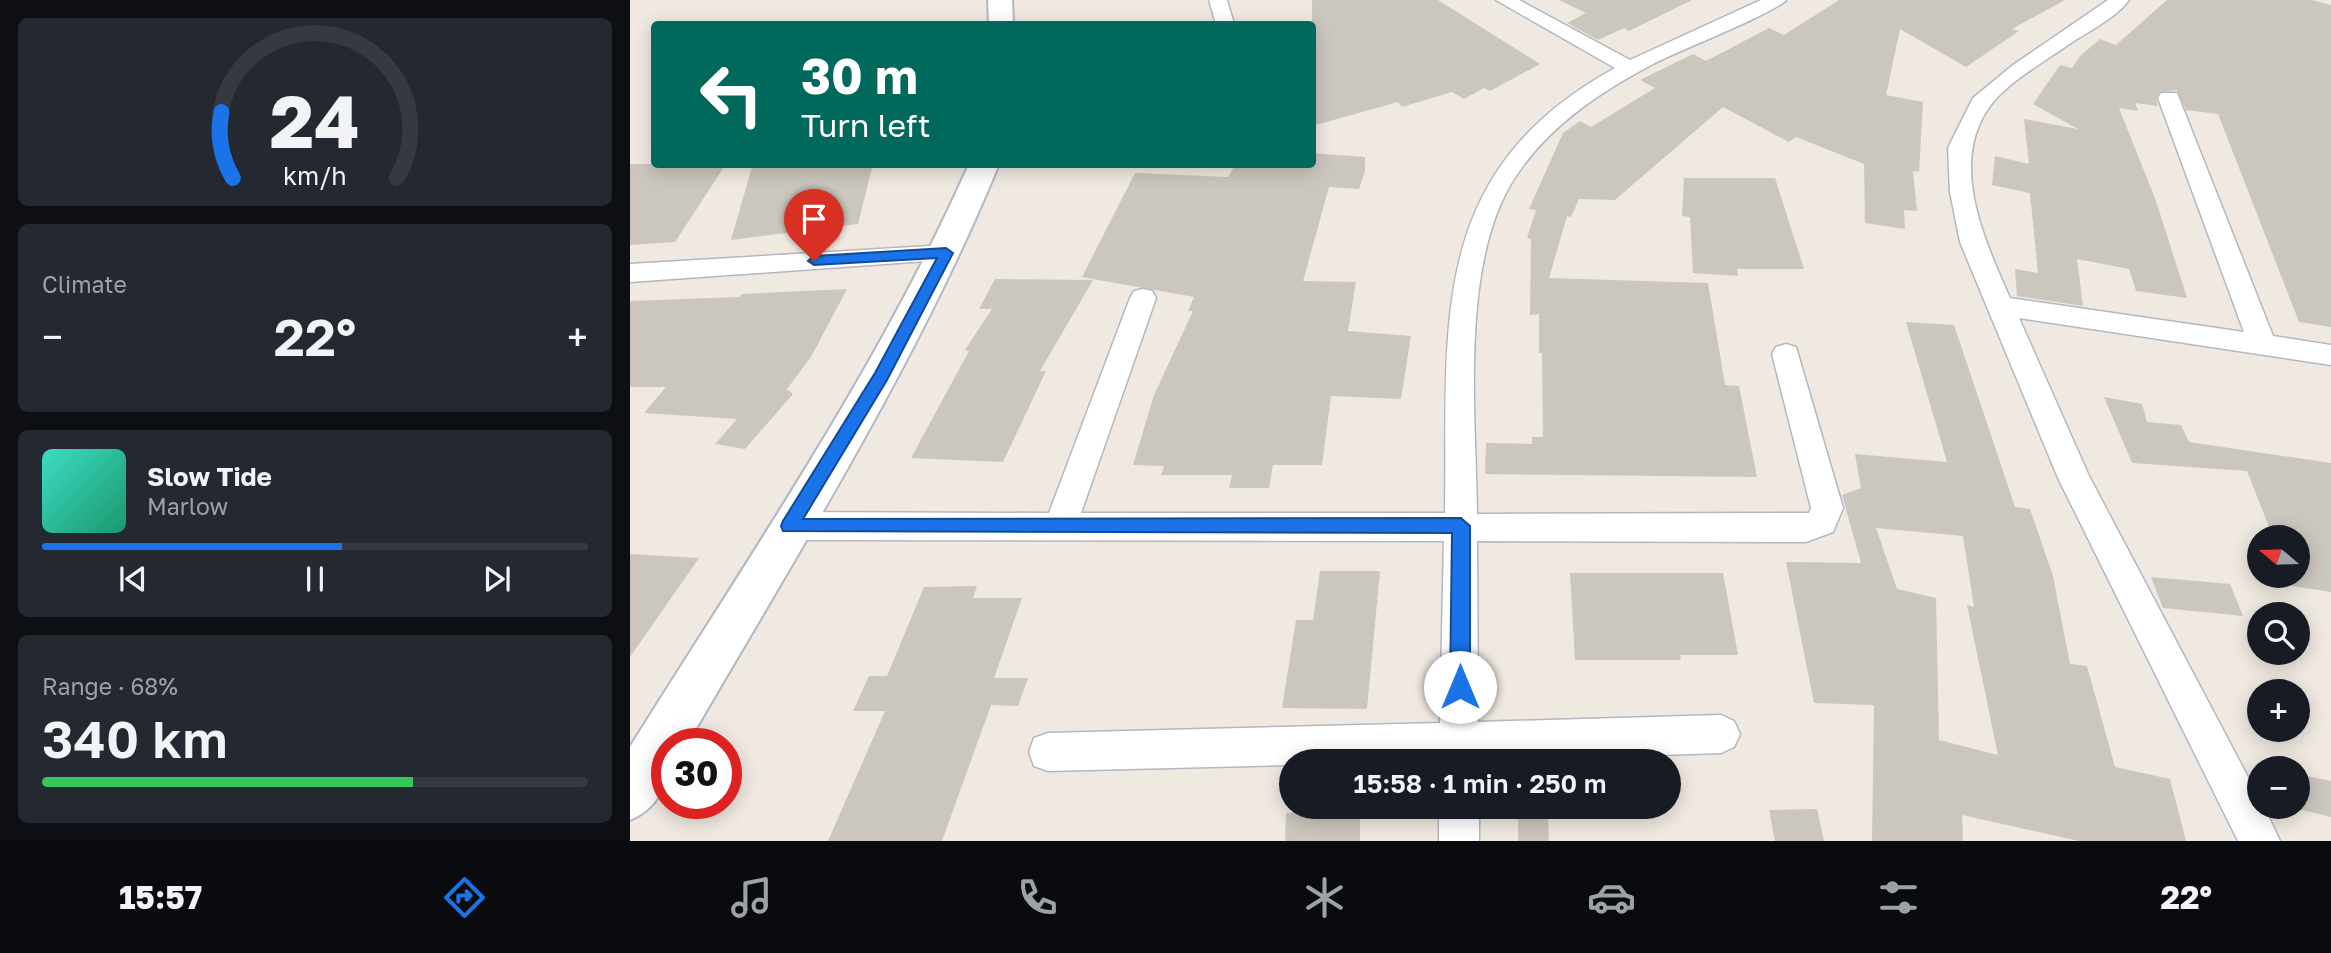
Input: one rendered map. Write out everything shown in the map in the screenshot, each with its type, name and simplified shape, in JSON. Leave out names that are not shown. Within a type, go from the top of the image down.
[{"type":"main road","points":[[1000,0],[1001,21]]},
{"type":"main road","points":[[630,794],[881,376],[946,253],[982,168]]},
{"type":"street","points":[[1218,0],[1224,21]]},
{"type":"street","points":[[1506,0],[1629,68]]},
{"type":"street","points":[[1459,749],[1462,335],[1468,272],[1482,219],[1502,180],[1539,130],[1596,87],[1629,68],[1777,0]]},
{"type":"street","points":[[2120,0],[1992,90],[1981,103],[1959,148],[1962,192],[1973,242],[2003,306],[2074,478],[2260,841]]},
{"type":"street","points":[[2169,98],[2263,345]]},
{"type":"street","points":[[630,273],[946,253]]},
{"type":"street","points":[[1060,526],[1143,298]]},
{"type":"street","points":[[2003,306],[2331,355]]},
{"type":"street","points":[[789,526],[1806,528],[1822,522],[1827,508],[1786,354]]},
{"type":"street","points":[[1490,749],[1721,734]]},
{"type":"street","points":[[1048,752],[1279,751]]},
{"type":"street","points":[[1459,819],[1459,841]]},
{"type":"building","points":[[1312,0],[1438,0],[1540,64],[1490,91],[1484,88],[1464,99],[1452,92],[1402,107],[1398,102],[1316,125],[1316,21],[1312,21]]},
{"type":"building","points":[[1559,0],[1692,0],[1629,31],[1624,28],[1598,40],[1567,23],[1586,13]]},
{"type":"building","points":[[1839,0],[2065,0],[2012,29],[2019,31],[1966,67],[1900,29],[1886,95],[1923,102],[1919,172],[1913,171],[1917,211],[1904,210],[1905,229],[1865,223],[1864,164],[1796,137],[1789,142],[1723,107],[1615,200],[1579,199],[1571,217],[1567,216],[1549,278],[1708,283],[1725,385],[1739,386],[1757,477],[1485,474],[1486,443],[1532,444],[1532,437],[1543,437],[1539,314],[1530,315],[1531,239],[1527,238],[1536,210],[1529,209],[1563,133],[1580,121],[1591,127],[1655,88],[1640,80],[1693,54],[1706,61],[1769,28],[1784,35]]},
{"type":"building","points":[[2167,0],[2312,0],[2331,5],[2331,327],[2299,322],[2218,114],[2186,110],[2177,90],[2159,92],[2156,99],[2158,106],[2135,103],[2138,111],[2119,108],[2156,201],[2187,298],[2136,291],[2129,269],[2077,259],[2083,306],[2017,296],[2015,269],[2038,273],[2030,193],[1992,185],[1995,156],[2029,164],[2024,119],[2078,129],[2033,104],[2060,65],[2072,68],[2080,56],[2100,39],[2116,45]]},
{"type":"building","points":[[1316,153],[1365,157],[1365,171],[1359,189],[1329,187],[1303,281],[1356,282],[1348,331],[1411,336],[1401,399],[1331,396],[1322,465],[1273,465],[1269,488],[1229,488],[1232,475],[1161,475],[1164,466],[1133,465],[1154,395],[1193,311],[1188,311],[1194,297],[1082,277],[1135,173],[1228,177],[1234,168],[1316,168]]},
{"type":"building","points":[[630,164],[651,164],[651,168],[723,168],[675,242],[630,245]]},
{"type":"building","points":[[752,168],[872,168],[858,224],[731,240]]},
{"type":"building","points":[[1684,178],[1775,178],[1804,269],[1737,269],[1738,276],[1693,273],[1690,217],[1682,216]]},
{"type":"building","points":[[995,279],[1093,280],[1040,371],[1046,371],[1003,462],[911,458],[969,351],[965,350],[992,309],[979,309]]},
{"type":"building","points":[[847,289],[811,357],[787,389],[793,394],[745,449],[715,444],[737,419],[644,413],[666,387],[630,387],[630,301]]},
{"type":"building","points":[[1906,322],[1954,325],[2015,507],[2030,509],[2053,576],[2070,664],[2087,666],[2115,767],[2170,779],[2186,841],[2079,841],[1962,815],[1963,841],[1872,841],[1874,705],[1814,703],[1786,562],[1861,563],[1842,495],[1861,488],[1855,454],[1947,462]],"holes":[[[1876,528],[1963,536],[1974,607],[1967,605],[1998,755],[1939,740],[1936,598],[1897,589]]]},
{"type":"building","points":[[2104,397],[2142,404],[2147,422],[2181,425],[2189,442],[2331,463],[2331,592],[2305,588],[2310,588],[2310,525],[2268,525],[2247,471],[2132,463]]},
{"type":"building","points":[[630,554],[699,558],[630,657]]},
{"type":"building","points":[[1320,571],[1380,571],[1367,709],[1282,708],[1296,620],[1313,620]]},
{"type":"building","points":[[1570,573],[1723,573],[1738,655],[1680,655],[1681,660],[1575,660]]},
{"type":"building","points":[[2151,577],[2230,584],[2243,616],[2163,608]]},
{"type":"building","points":[[977,586],[973,598],[1022,598],[994,678],[1028,678],[1018,706],[991,705],[942,841],[828,841],[885,711],[853,711],[869,676],[887,676],[924,587]]},
{"type":"building","points":[[2310,777],[2331,781],[2331,817],[2310,812]]},
{"type":"building","points":[[1817,809],[1824,841],[1775,841],[1769,810]]},
{"type":"building","points":[[1286,819],[1360,819],[1360,841],[1285,841]]},
{"type":"building","points":[[1518,819],[1548,819],[1549,841],[1518,841]]},
{"type":"route","points":[[814,261],[946,253],[881,376],[789,526],[1461,526],[1460,687]]}]
